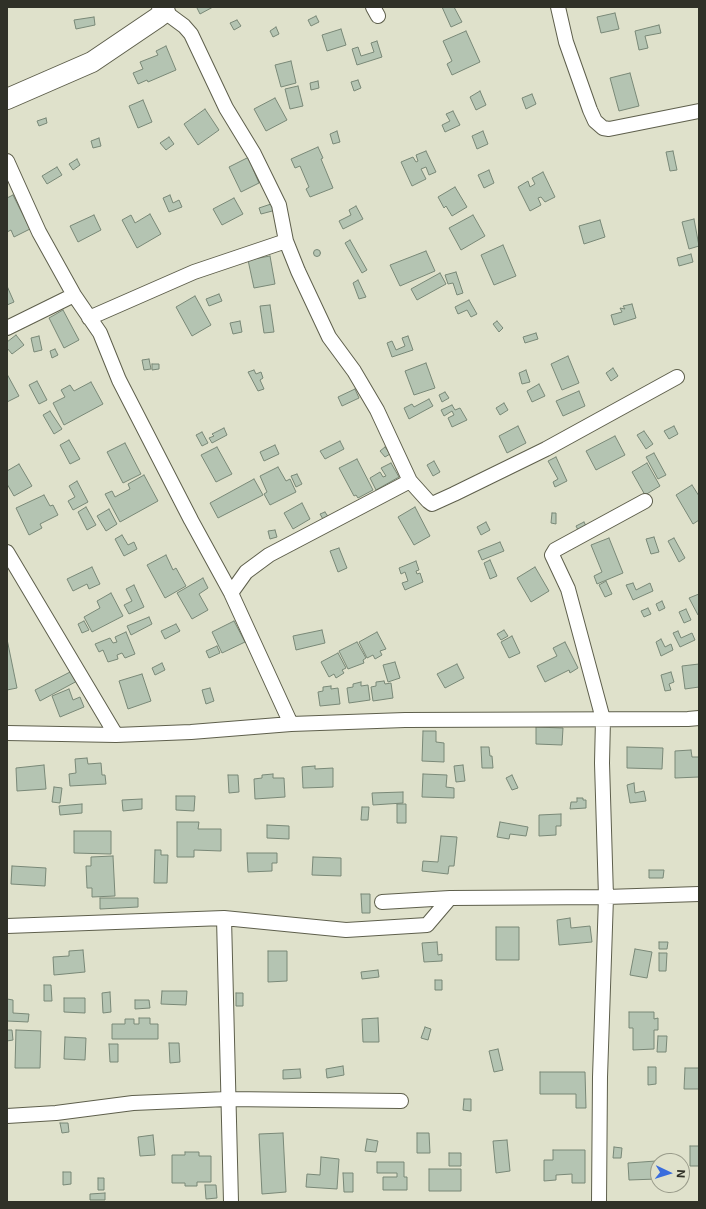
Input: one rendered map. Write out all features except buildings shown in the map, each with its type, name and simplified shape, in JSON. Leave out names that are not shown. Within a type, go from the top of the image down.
[{"type":"main road","points":[[7,99],[92,62],[164,9]]},
{"type":"street","points":[[558,7],[566,42],[590,110],[595,121],[603,128],[609,129],[699,111]]},
{"type":"street","points":[[164,9],[184,26],[190,34],[226,108],[254,154],[279,205],[286,241],[298,271],[329,337],[354,371],[377,410],[410,481],[432,504],[546,448],[677,377]]},
{"type":"street","points":[[7,161],[40,232],[74,295],[100,334],[119,380],[191,520],[231,593],[291,724]]},
{"type":"street","points":[[89,318],[194,272],[286,241]]},
{"type":"street","points":[[7,328],[74,295]]},
{"type":"street","points":[[231,593],[246,572],[269,555],[410,481]]},
{"type":"street","points":[[599,1202],[600,1077],[606,897],[602,763],[603,719],[568,589],[552,555],[556,550],[645,501]]},
{"type":"street","points":[[7,552],[116,735]]},
{"type":"street","points":[[7,733],[116,735],[191,732],[291,724],[405,720],[699,718]]},
{"type":"street","points":[[382,902],[450,898],[606,897],[699,894]]},
{"type":"street","points":[[7,926],[224,918],[346,930],[427,925],[450,898]]},
{"type":"street","points":[[224,918],[231,1202]]},
{"type":"street","points":[[7,1116],[56,1113],[133,1103],[228,1099],[401,1101]]}]
